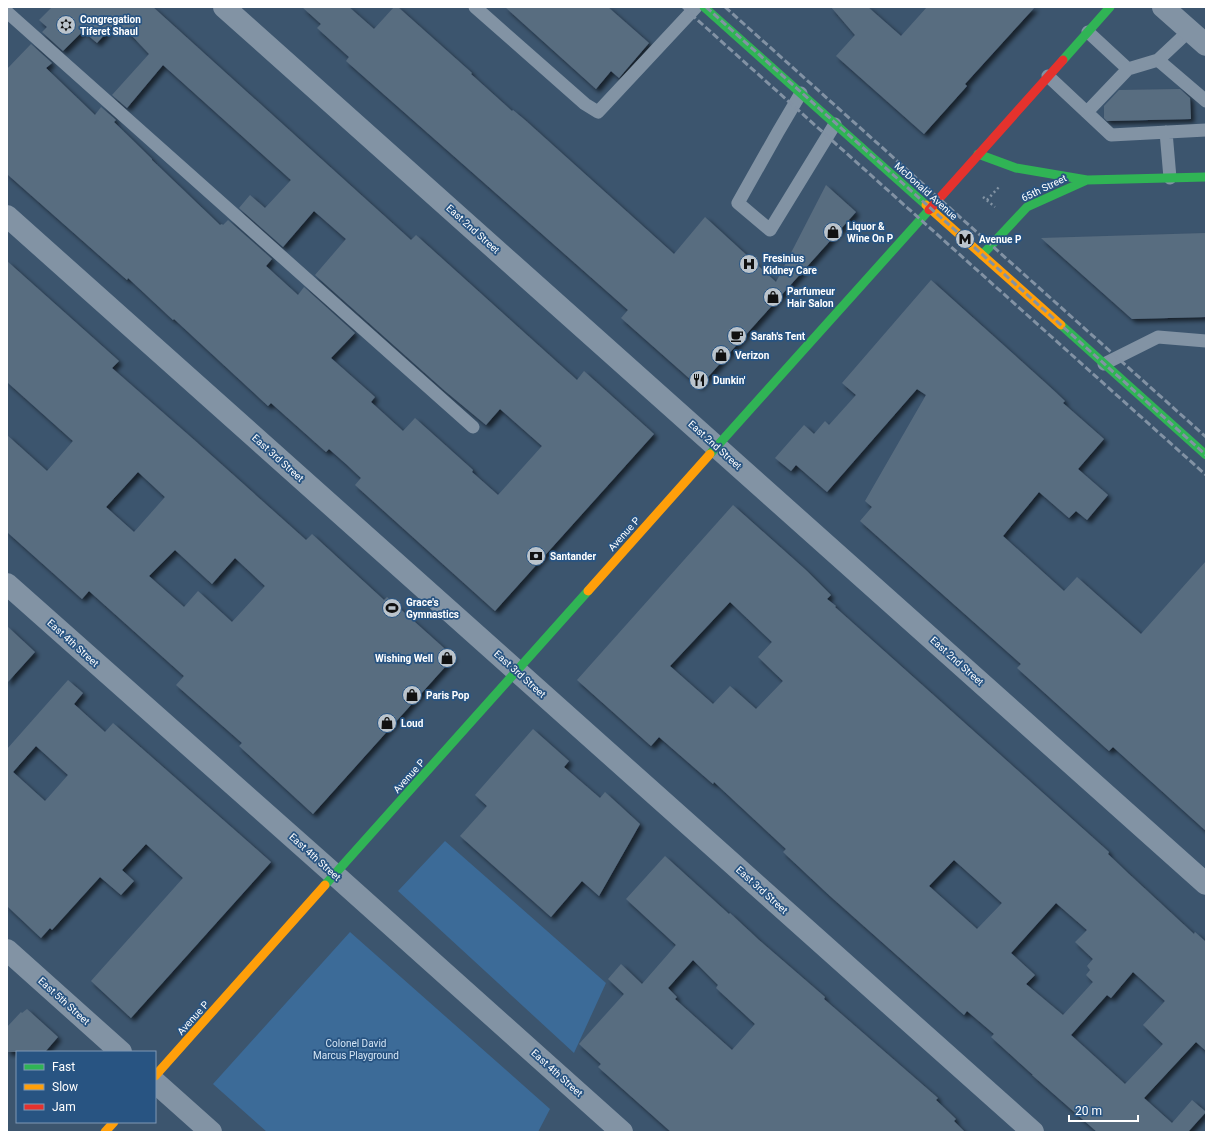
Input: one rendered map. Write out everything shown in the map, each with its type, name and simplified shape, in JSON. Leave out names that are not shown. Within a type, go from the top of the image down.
[{"type":"main road","name":"McDonald Avenue","points":[[704,7],[1206,455]]},
{"type":"main road","name":"Avenue P","points":[[156,1075],[1110,7]]},
{"type":"main road","name":"65th Street","points":[[978,154],[1016,168],[1087,180],[1206,177]]},
{"type":"main road","name":"65th Street","points":[[982,255],[1027,207],[1087,180]]},
{"type":"main road","points":[[105,1132],[113,1123]]},
{"type":"street","name":"East 2nd Street","points":[[224,7],[1206,884]]},
{"type":"street","points":[[1163,7],[1206,45]]},
{"type":"street","name":"East 3rd Street","points":[[7,216],[1033,1132]]},
{"type":"street","name":"East 4th Street","points":[[7,584],[622,1132]]},
{"type":"street","name":"East 5th Street","points":[[7,950],[120,1051]]},
{"type":"street","points":[[156,1083],[211,1132]]},
{"type":"lane","points":[[475,7],[585,104],[598,112],[696,7]]},
{"type":"lane","points":[[7,12],[473,427]]},
{"type":"lane","points":[[1087,112],[1128,69],[1158,60],[1190,30]]},
{"type":"lane","points":[[1088,32],[1128,69]]},
{"type":"lane","points":[[1158,60],[1206,101]]},
{"type":"lane","points":[[1048,76],[1111,136],[1206,130]]},
{"type":"lane","points":[[801,93],[738,203],[770,230],[835,124]]},
{"type":"lane","points":[[1166,132],[1170,178]]},
{"type":"lane","points":[[1104,364],[1158,337],[1206,341]]},
{"type":"path","points":[[987,200],[999,187]]},
{"type":"path","points":[[983,197],[997,209]]},
{"type":"green space","points":[[445,841],[606,983],[574,1053],[398,891]]},
{"type":"green space","name":"Colonel David Marcus Playground","points":[[350,932],[550,1109],[538,1132],[267,1132],[213,1084]]},
{"type":"building","points":[[52,7],[153,7],[411,240],[416,235],[577,380],[584,371],[654,434],[495,611],[355,485],[361,478],[346,464],[329,449],[326,452],[271,403],[268,406],[128,278],[127,280],[7,174],[7,69],[31,44],[52,63],[46,68],[95,115],[101,107],[116,120],[114,122],[152,160],[220,225],[223,225],[228,220],[272,259],[266,266],[298,295],[304,287],[355,333],[331,358],[375,397],[371,402],[403,431],[415,418],[473,470],[472,472],[498,495],[542,446],[500,409],[486,425],[445,391],[315,275],[346,239],[314,211],[283,247],[239,208],[250,195],[265,208],[291,180],[163,65],[127,108],[112,95],[149,54],[134,38],[116,22],[97,43],[83,31],[63,51],[42,32],[47,27],[39,20]]},
{"type":"building","points":[[302,7],[349,7],[374,29],[394,7],[398,7],[512,111],[513,110],[525,120],[674,254],[705,217],[776,282],[826,185],[856,212],[699,387],[621,318],[628,310],[346,61],[349,57],[317,28],[321,24]]},
{"type":"building","points":[[505,7],[608,7],[649,43],[619,78],[611,71],[596,89]]},
{"type":"building","points":[[831,7],[868,7],[901,36],[927,7],[1035,7],[965,84],[967,86],[924,134],[836,56],[855,35]]},
{"type":"building","points":[[1180,89],[1190,98],[1191,119],[1107,121],[1104,118],[1104,106],[1119,90]]},
{"type":"building","points":[[1206,233],[1206,317],[1132,319],[1041,238]]},
{"type":"building","points":[[7,261],[119,361],[112,368],[306,540],[312,534],[384,600],[387,597],[454,657],[313,814],[239,746],[242,743],[176,685],[184,676],[89,591],[82,599],[7,532],[7,435],[47,471],[73,441],[7,382]],"holes":[[[138,472],[165,497],[134,532],[106,507]],[[175,550],[212,584],[235,558],[265,586],[232,622],[198,591],[184,607],[149,576]]]},
{"type":"building","points":[[931,280],[1050,387],[1065,401],[1063,403],[1104,439],[1078,469],[1108,495],[1087,520],[1076,511],[1069,518],[1039,492],[1003,536],[1064,591],[1077,577],[1141,634],[1206,561],[1206,831],[1113,747],[1109,751],[1017,668],[1021,664],[860,521],[872,507],[865,501],[926,395],[917,389],[827,492],[796,465],[791,471],[775,458],[804,425],[814,434],[825,421],[829,425],[856,395],[842,383]]},
{"type":"building","points":[[733,505],[807,571],[831,595],[827,599],[836,606],[835,607],[1109,852],[1108,854],[1194,934],[1195,932],[1206,942],[1206,1051],[1196,1042],[1144,1098],[1172,1123],[1192,1100],[1206,1112],[1188,1132],[1097,1132],[991,1037],[994,1034],[967,1011],[964,1015],[830,896],[783,852],[786,849],[714,782],[713,784],[659,737],[651,746],[577,680]],"holes":[[[730,602],[772,642],[758,657],[783,681],[756,709],[730,686],[713,704],[670,666]],[[954,860],[1002,903],[977,929],[929,886]],[[1056,903],[1087,930],[1075,942],[1093,959],[1087,966],[1090,970],[1086,975],[1093,982],[1063,1015],[1026,984],[1035,975],[1011,953]],[[1133,972],[1165,1001],[1143,1025],[1163,1044],[1125,1084],[1071,1035],[1107,995],[1111,998]]]},
{"type":"building","points":[[7,626],[35,652],[7,683]]},
{"type":"building","points":[[68,680],[83,693],[74,704],[105,732],[113,723],[271,862],[131,1018],[91,981],[183,878],[146,844],[122,870],[134,881],[121,895],[100,877],[52,930],[50,928],[41,938],[7,906],[7,749]],"holes":[[[36,746],[68,775],[45,801],[13,772]]]},
{"type":"building","points":[[533,729],[569,761],[564,767],[600,798],[605,792],[640,824],[599,896],[582,881],[551,917],[460,836],[487,806],[475,795]]},
{"type":"building","points":[[665,856],[729,914],[730,913],[825,997],[824,999],[938,1098],[936,1100],[956,1119],[954,1121],[965,1132],[671,1132],[598,1067],[601,1064],[579,1044],[624,994],[608,979],[621,964],[642,984],[676,945],[626,899]],"holes":[[[693,960],[718,985],[716,988],[755,1024],[732,1050],[675,999],[677,997],[668,988]]]},
{"type":"building","points":[[27,1009],[58,1037],[46,1051],[7,1052],[7,1027],[21,1012],[22,1013]]},
{"type":"railway","points":[[683,7],[1206,475]]},
{"type":"railway","points":[[706,7],[1206,455]]},
{"type":"railway","points":[[725,7],[1206,437]]},
{"type":"traffic: fast","points":[[704,7],[926,205]]},
{"type":"traffic: fast","points":[[1063,60],[1110,7]]},
{"type":"traffic: fast","points":[[978,154],[1016,168],[1087,180],[1206,177]]},
{"type":"traffic: fast","points":[[982,255],[1027,207],[1087,180]]},
{"type":"traffic: fast","points":[[710,454],[929,210]]},
{"type":"traffic: fast","points":[[1061,325],[1206,455]]},
{"type":"traffic: fast","points":[[325,885],[588,591]]},
{"type":"traffic: slow","points":[[926,205],[1061,325]]},
{"type":"traffic: slow","points":[[588,591],[710,454]]},
{"type":"traffic: slow","points":[[156,1075],[325,885]]},
{"type":"traffic: slow","points":[[105,1132],[113,1123]]},
{"type":"traffic: jam","points":[[929,210],[1063,60]]},
{"type":"place","name":"Congregation Tiferet Shaul","points":[[66,25]]},
{"type":"place","name":"Liquor & Wine On P","points":[[833,232]]},
{"type":"place","name":"Avenue P","points":[[965,239]]},
{"type":"place","name":"Fresinius Kidney Care","points":[[749,264]]},
{"type":"place","name":"Parfumeur Hair Salon","points":[[773,297]]},
{"type":"place","name":"Sarah's Tent","points":[[737,336]]},
{"type":"place","name":"Verizon","points":[[721,355]]},
{"type":"place","name":"Dunkin'","points":[[699,380]]},
{"type":"place","name":"Santander","points":[[536,556]]},
{"type":"place","name":"Grace's Gymnastics","points":[[392,608]]},
{"type":"place","name":"Wishing Well","points":[[447,658]]},
{"type":"place","name":"Paris Pop","points":[[412,695]]},
{"type":"place","name":"Loud","points":[[387,723]]}]
